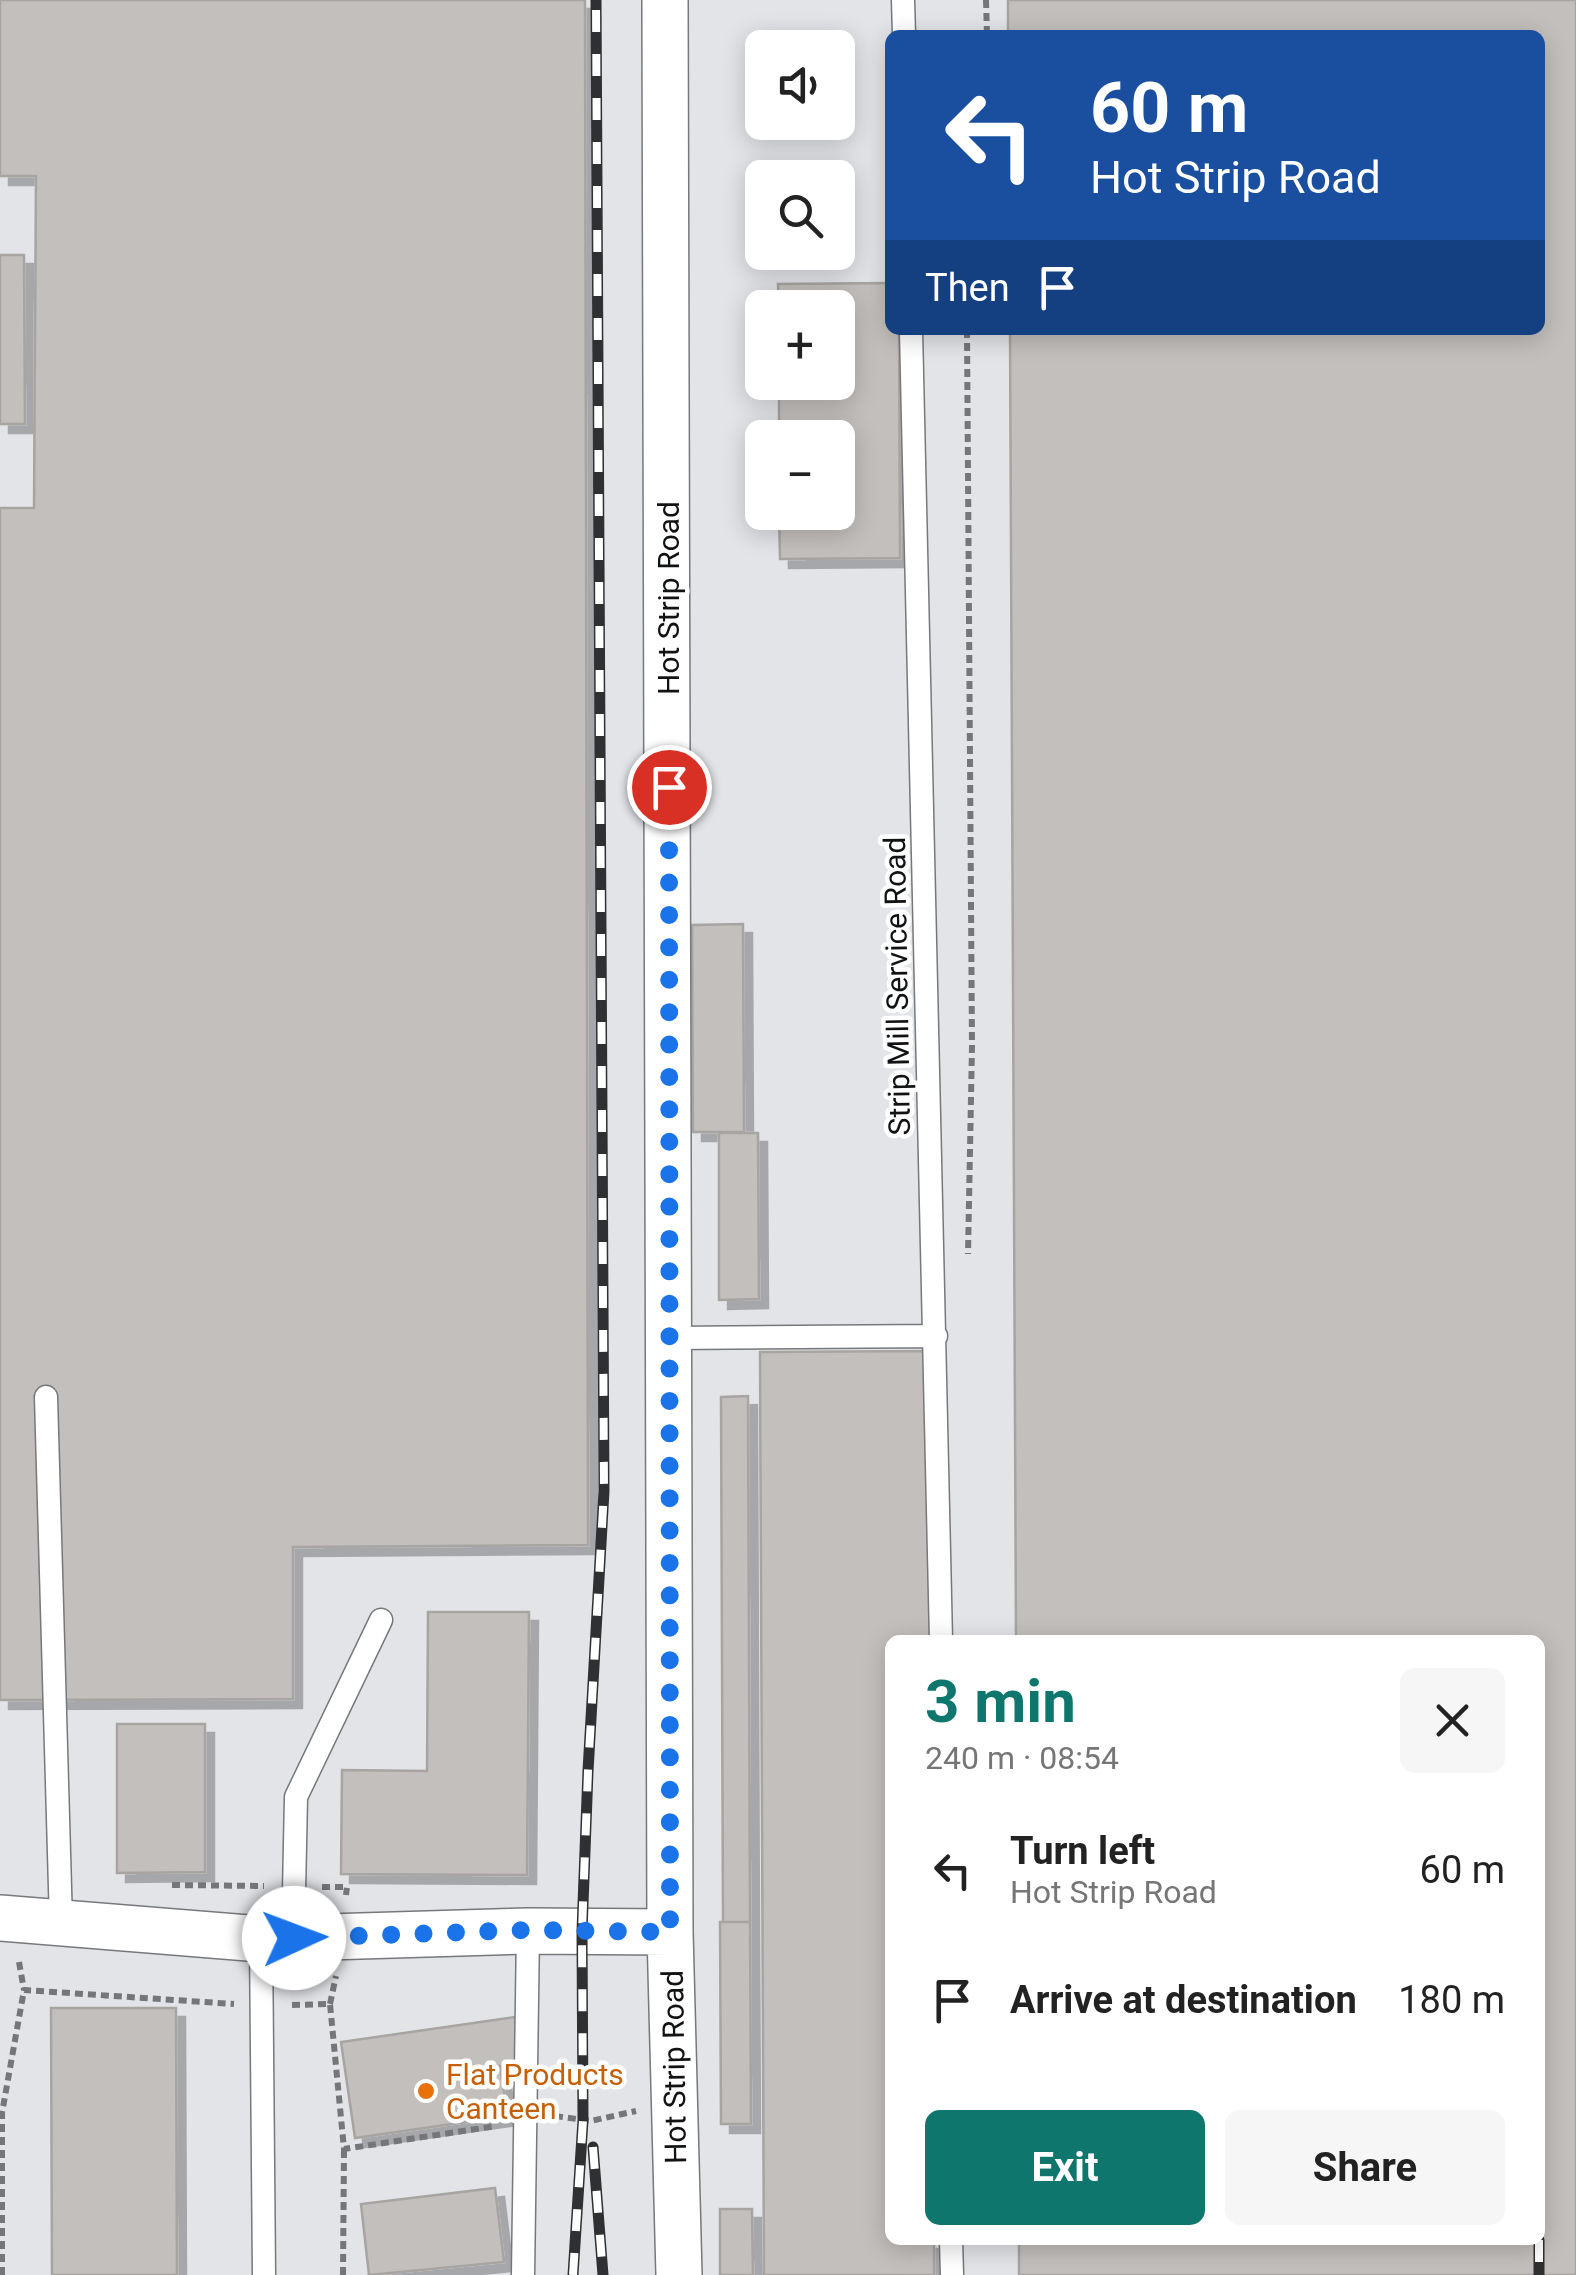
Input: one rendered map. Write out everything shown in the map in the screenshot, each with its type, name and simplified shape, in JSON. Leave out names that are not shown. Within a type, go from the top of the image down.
[{"type":"street","name":"Hot Strip Road","points":[[665,0],[672,1338],[670,1932],[679,2275]]},
{"type":"street","points":[[0,1918],[277,1939],[528,1930],[670,1932]]},
{"type":"lane","points":[[903,0],[904,30]]},
{"type":"lane","name":"Strip Mill Service Road","points":[[911,335],[941,1635]]},
{"type":"lane","points":[[672,1338],[936,1336]]},
{"type":"lane","points":[[46,1397],[62,1923]]},
{"type":"lane","points":[[264,2275],[277,1939],[296,1797],[381,1620]]},
{"type":"lane","points":[[523,2275],[528,1930]]},
{"type":"lane","points":[[952,2245],[952,2275]]},
{"type":"path","points":[[986,0],[986,30]]},
{"type":"path","points":[[966,335],[972,1026],[968,1267]]},
{"type":"path","points":[[343,2275],[344,2149]]},
{"type":"building","points":[[0,0],[585,0],[588,1545],[293,1547],[293,1699],[0,1700],[0,508],[34,508],[36,176],[0,176]]},
{"type":"building","points":[[1008,0],[1576,0],[1576,2275],[1019,2275],[1019,2245],[1545,2245],[1545,1635],[1016,1635],[1010,335],[1545,335],[1545,30],[1008,30]]},
{"type":"building","points":[[0,255],[24,255],[25,424],[0,424]]},
{"type":"building","points":[[885,283],[885,335],[899,335],[900,558],[780,559],[779,530],[855,530],[855,420],[779,420],[779,400],[855,400],[855,290],[778,290],[778,284]]},
{"type":"building","points":[[743,924],[744,1132],[693,1132],[692,925]]},
{"type":"building","points":[[719,1133],[758,1133],[759,1299],[719,1300]]},
{"type":"building","points":[[930,1351],[931,1635],[885,1635],[885,2245],[934,2245],[934,2275],[764,2275],[760,1352]]},
{"type":"building","points":[[748,1396],[750,1922],[723,1922],[721,1397]]},
{"type":"building","points":[[428,1612],[529,1612],[527,1875],[341,1874],[342,1770],[427,1771]]},
{"type":"building","points":[[117,1724],[205,1724],[205,1872],[117,1873]]},
{"type":"building","points":[[720,1922],[750,1922],[751,2124],[721,2124]]},
{"type":"building","points":[[51,2008],[176,2008],[177,2275],[52,2275]]},
{"type":"building","name":"Flat Products Canteen","points":[[516,2017],[523,2063],[500,2066],[508,2116],[355,2138],[341,2042]]},
{"type":"building","points":[[495,2188],[504,2262],[369,2275],[361,2204]]},
{"type":"building","points":[[720,2209],[752,2209],[753,2275],[720,2275]]},
{"type":"railway","points":[[573,2275],[583,2120],[582,1931],[588,1771],[604,1491],[596,0]]},
{"type":"railway","points":[[593,2147],[603,2275]]},
{"type":"railway","points":[[1539,2245],[1539,2275]]},
{"type":"place","name":"Flat Products Canteen","points":[[426,2091]]},
{"type":"route","points":[[294,1938],[528,1930],[670,1932],[669,787]]}]
